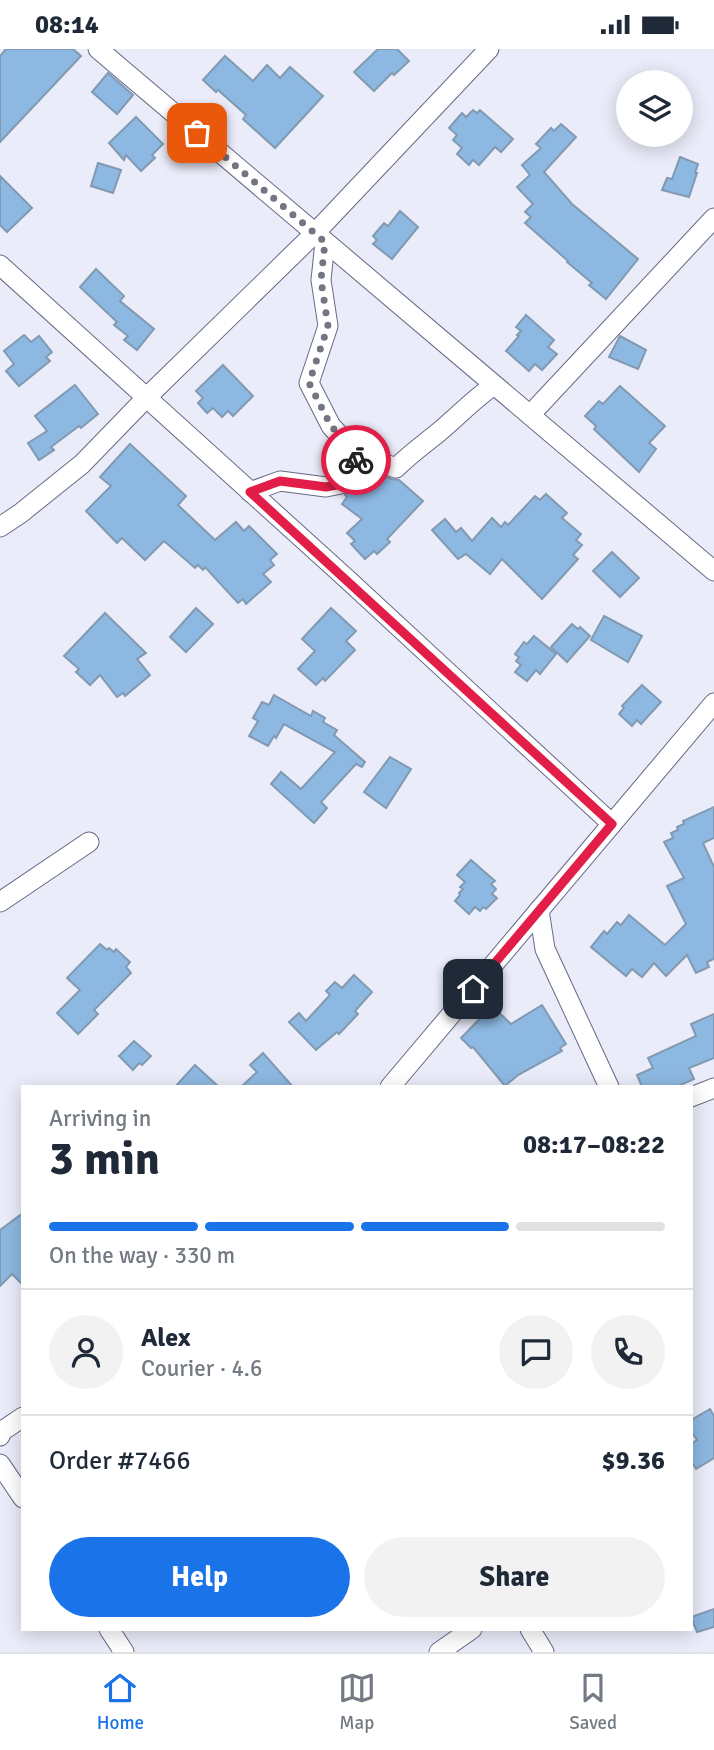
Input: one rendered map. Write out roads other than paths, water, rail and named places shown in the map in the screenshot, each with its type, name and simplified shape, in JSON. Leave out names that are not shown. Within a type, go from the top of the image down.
[{"type":"street","points":[[98,49],[714,571]]},
{"type":"street","points":[[0,527],[82,464],[146,398],[320,237],[489,49]]},
{"type":"street","points":[[530,415],[714,218]]},
{"type":"street","points":[[320,237],[321,280],[328,326],[309,383],[331,426],[356,453],[396,468],[415,449],[494,385]]},
{"type":"street","points":[[0,265],[612,824]]},
{"type":"street","points":[[250,492],[280,481],[326,487],[341,484],[356,469],[356,453]]},
{"type":"street","points":[[392,1085],[714,703]]},
{"type":"street","points":[[0,902],[89,842]]},
{"type":"street","points":[[0,890],[27,886]]},
{"type":"street","points":[[539,910],[545,949],[608,1085]]},
{"type":"street","points":[[693,1096],[714,1088]]},
{"type":"street","points":[[0,1436],[2,1431],[21,1418]]},
{"type":"street","points":[[0,1464],[21,1495]]},
{"type":"street","points":[[110,1631],[124,1652]]},
{"type":"street","points":[[439,1652],[469,1631]]},
{"type":"street","points":[[531,1631],[544,1652]]}]
